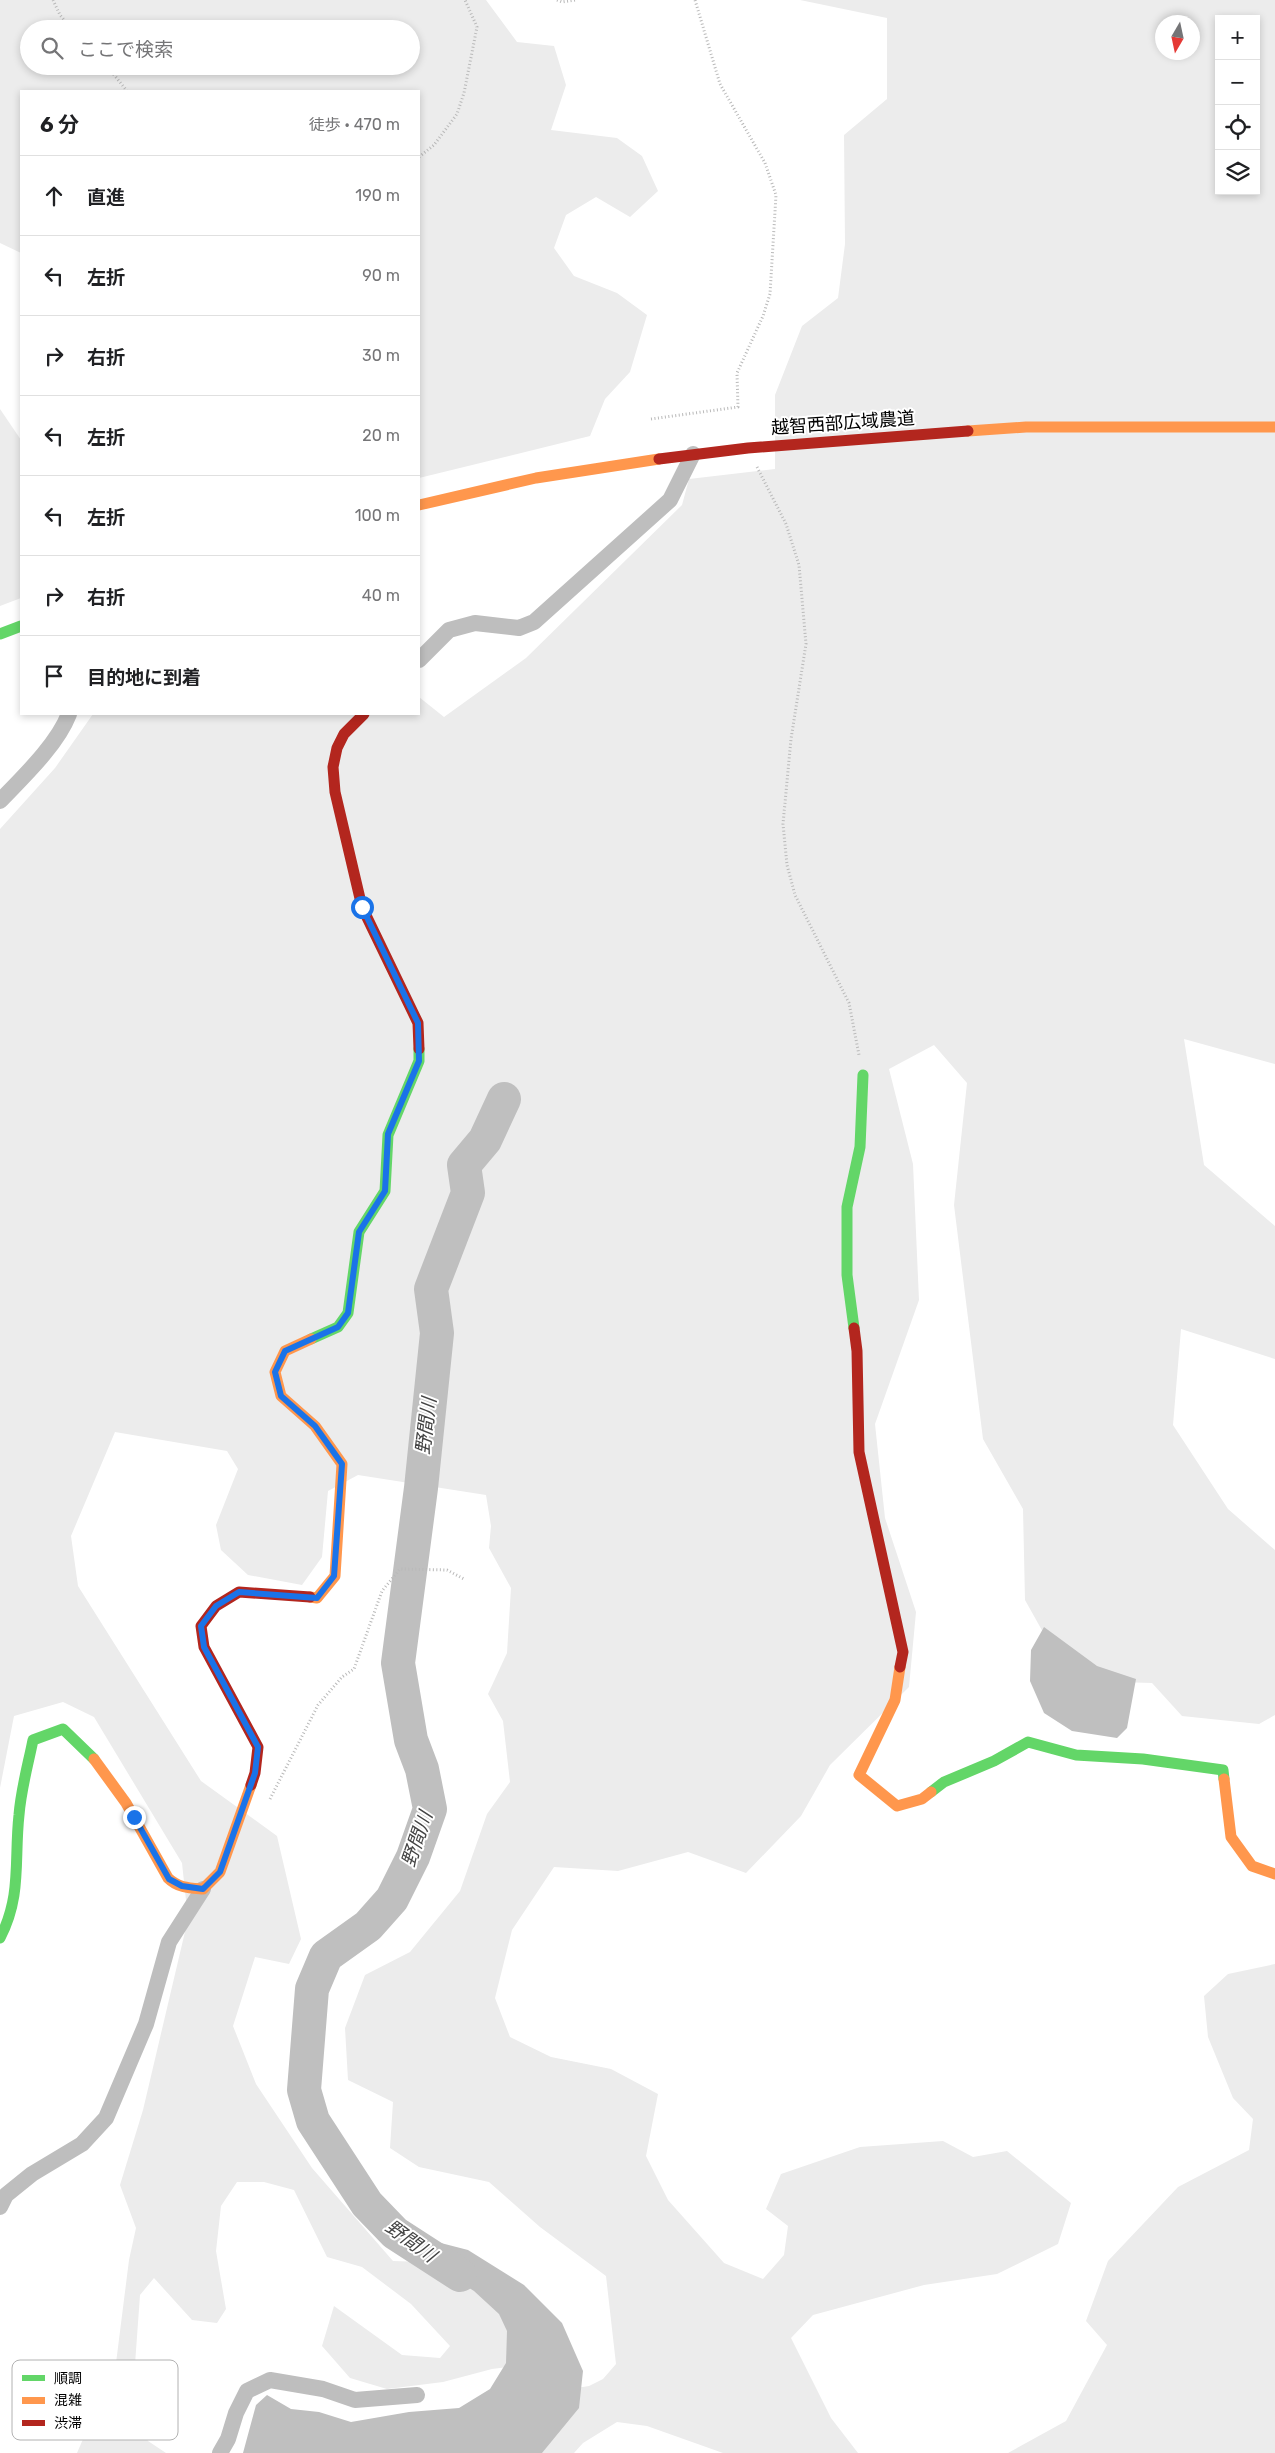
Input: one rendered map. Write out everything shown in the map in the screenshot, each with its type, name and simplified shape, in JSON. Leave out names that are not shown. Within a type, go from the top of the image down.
[{"type":"street","name":"越智西部広域農道","points":[[420,505],[536,478],[693,454],[748,448],[1026,427],[1275,427]]},
{"type":"street","points":[[420,659],[449,630],[475,623],[519,628],[534,622],[670,500],[693,454]]},
{"type":"street","points":[[0,634],[20,626]]},
{"type":"street","points":[[0,801],[29,772],[65,724],[69,715]]},
{"type":"street","points":[[0,2207],[6,2195],[32,2174],[82,2144],[106,2118],[146,2024],[169,1942],[203,1889],[220,1872],[255,1773],[258,1747],[204,1647],[201,1626],[216,1606],[239,1592],[317,1598],[334,1576],[342,1464],[315,1426],[281,1396],[275,1372],[285,1351],[338,1327],[348,1313],[359,1232],[385,1191],[388,1134],[419,1061],[418,1023],[362,907],[335,792],[333,767],[337,748],[344,734],[363,715]]},
{"type":"street","points":[[863,1075],[860,1147],[847,1207],[847,1275],[857,1351],[859,1452],[880,1540],[903,1652],[895,1700],[859,1775],[896,1806],[922,1799],[944,1782],[994,1761],[1028,1742],[1076,1755],[1143,1759],[1223,1770],[1231,1838],[1252,1866],[1275,1874]]},
{"type":"street","points":[[0,1938],[9,1924],[17,1891],[20,1800],[33,1740],[63,1729],[80,1742],[105,1773],[134,1817],[169,1879],[182,1886],[203,1889]]},
{"type":"street","points":[[220,2453],[228,2439],[236,2413],[247,2391],[270,2380],[322,2389],[355,2400],[417,2395]]},
{"type":"path","points":[[53,0],[64,20]]},
{"type":"path","points":[[420,156],[434,145],[457,114],[464,93],[477,27],[465,0]]},
{"type":"path","points":[[557,0],[562,2],[575,0]]},
{"type":"path","points":[[651,419],[738,407],[737,373],[763,316],[770,294],[776,195],[765,163],[720,84],[695,0]]},
{"type":"path","points":[[115,75],[127,90]]},
{"type":"path","points":[[748,448],[786,524],[799,565],[806,644],[791,739],[783,824],[788,865],[795,895],[848,1003],[863,1075]]},
{"type":"path","points":[[269,1801],[318,1705],[342,1677],[354,1669],[382,1591],[400,1569],[447,1570],[464,1579]]},
{"type":"shaded area","points":[[0,0],[486,0],[517,42],[554,46],[566,85],[551,130],[617,138],[642,156],[658,191],[630,217],[596,197],[566,215],[554,248],[574,276],[617,293],[647,315],[630,372],[605,399],[590,436],[420,478],[420,90],[20,90],[20,253],[0,243]]},
{"type":"shaded area","points":[[800,0],[1275,0],[1275,1064],[1184,1039],[1204,1165],[1275,1226],[1275,1359],[1181,1329],[1173,1425],[1228,1509],[1275,1550],[1275,1715],[1259,1724],[1182,1716],[1152,1683],[1118,1682],[1053,1650],[1025,1600],[1023,1509],[983,1439],[954,1205],[967,1083],[934,1045],[889,1069],[913,1164],[919,1300],[875,1424],[885,1518],[916,1612],[909,1687],[830,1765],[801,1816],[746,1873],[688,1852],[618,1871],[554,1867],[512,1930],[495,1998],[510,2037],[551,2057],[611,2069],[658,2094],[646,2156],[668,2200],[724,2263],[763,2279],[784,2255],[788,2226],[766,2209],[781,2174],[860,2147],[943,2141],[973,2157],[1007,2151],[1071,2203],[1058,2244],[997,2274],[924,2285],[813,2315],[791,2338],[831,2418],[858,2453],[723,2453],[647,2426],[617,2422],[583,2443],[574,2453],[515,2453],[570,2389],[589,2386],[603,2379],[616,2364],[606,2276],[540,2227],[489,2182],[419,2167],[390,2148],[393,2102],[348,2080],[345,2028],[365,1975],[410,1952],[460,1891],[487,1814],[510,1782],[503,1721],[488,1694],[507,1653],[511,1588],[489,1548],[491,1526],[486,1495],[358,1475],[328,1491],[322,1557],[302,1585],[248,1575],[221,1550],[216,1525],[238,1469],[227,1451],[115,1432],[71,1536],[78,1586],[201,1781],[277,1836],[301,1939],[289,1964],[255,1957],[233,2026],[256,2084],[312,2168],[393,2261],[456,2263],[505,2297],[515,2366],[492,2369],[443,2382],[387,2389],[350,2378],[322,2346],[334,2306],[402,2355],[440,2358],[450,2346],[411,2304],[362,2267],[327,2257],[294,2190],[264,2182],[237,2182],[221,2206],[216,2251],[226,2309],[217,2323],[192,2320],[154,2278],[140,2295],[135,2360],[116,2360],[129,2260],[136,2228],[120,2185],[143,2110],[188,1919],[182,1863],[94,1717],[63,1702],[14,1716],[0,1788],[0,829],[55,768],[92,715],[420,715],[420,698],[444,717],[526,658],[682,505],[689,479],[775,469],[775,395],[802,326],[838,298],[845,244],[844,135],[887,99],[887,18]]},
{"type":"shaded area","points":[[0,409],[20,439],[20,598],[0,606]]},
{"type":"shaded area","points":[[1044,1627],[1097,1666],[1136,1679],[1127,1728],[1117,1738],[1072,1731],[1044,1713],[1030,1681],[1031,1650]]},
{"type":"shaded area","points":[[1275,1964],[1275,2453],[1008,2453],[1066,2421],[1107,2345],[1086,2321],[1108,2261],[1178,2187],[1249,2150],[1253,2119],[1233,2098],[1208,2037],[1204,1996],[1228,1974]]},
{"type":"shaded area","points":[[437,2242],[468,2250],[524,2285],[562,2323],[583,2371],[579,2408],[542,2453],[243,2453],[256,2405],[267,2395],[291,2409],[319,2412],[351,2422],[409,2412],[459,2408],[490,2389],[506,2363],[507,2331],[499,2314],[474,2291],[417,2255],[423,2244]]},
{"type":"shaded area","points":[[83,2440],[148,2440],[166,2453],[77,2453]]},
{"type":"waterway","name":"野間川","points":[[460,2275],[395,2233],[367,2204],[313,2121],[304,2090],[312,1989],[326,1956],[368,1926],[392,1899],[413,1857],[430,1809],[422,1769],[411,1740],[398,1663],[421,1488],[437,1333],[431,1289],[468,1193],[464,1165],[485,1140],[504,1099]]},
{"type":"traffic: fast","points":[[0,634],[20,626]]},
{"type":"traffic: fast","points":[[311,1339],[338,1327],[348,1313],[359,1232],[385,1191],[388,1135],[419,1061],[419,1049]]},
{"type":"traffic: fast","points":[[854,1328],[847,1275],[847,1207],[860,1147],[863,1075]]},
{"type":"traffic: fast","points":[[0,1938],[12,1907],[16,1878],[20,1805],[33,1740],[63,1729],[94,1759]]},
{"type":"traffic: fast","points":[[931,1792],[944,1782],[994,1761],[1028,1742],[1076,1755],[1143,1759],[1223,1770],[1224,1779]]},
{"type":"traffic: slow","points":[[968,431],[1026,427],[1275,427]]},
{"type":"traffic: slow","points":[[420,505],[536,478],[659,459]]},
{"type":"traffic: slow","points":[[310,1597],[317,1598],[335,1576],[342,1464],[315,1426],[281,1396],[275,1372],[285,1351],[311,1339]]},
{"type":"traffic: slow","points":[[900,1667],[895,1700],[859,1775],[897,1806],[922,1799],[931,1792]]},
{"type":"traffic: slow","points":[[94,1759],[126,1803],[168,1878],[180,1886],[189,1888],[203,1889],[220,1872],[251,1785]]},
{"type":"traffic: slow","points":[[1224,1779],[1231,1837],[1252,1866],[1275,1874]]},
{"type":"traffic: jam","points":[[659,459],[748,448],[968,431]]},
{"type":"traffic: jam","points":[[363,715],[344,734],[337,748],[333,767],[335,792],[362,907],[418,1023],[419,1049]]},
{"type":"traffic: jam","points":[[854,1328],[857,1351],[859,1452],[903,1652],[900,1667]]},
{"type":"traffic: jam","points":[[251,1785],[255,1773],[258,1747],[204,1647],[201,1626],[216,1606],[239,1592],[310,1597]]},
{"type":"route","points":[[134,1817],[169,1879],[182,1886],[203,1889],[220,1872],[255,1773],[258,1747],[204,1647],[201,1626],[216,1606],[239,1592],[317,1598],[334,1576],[342,1464],[315,1426],[281,1396],[275,1372],[285,1351],[338,1327],[348,1313],[359,1232],[385,1191],[388,1134],[419,1061],[418,1023],[362,907]]}]
